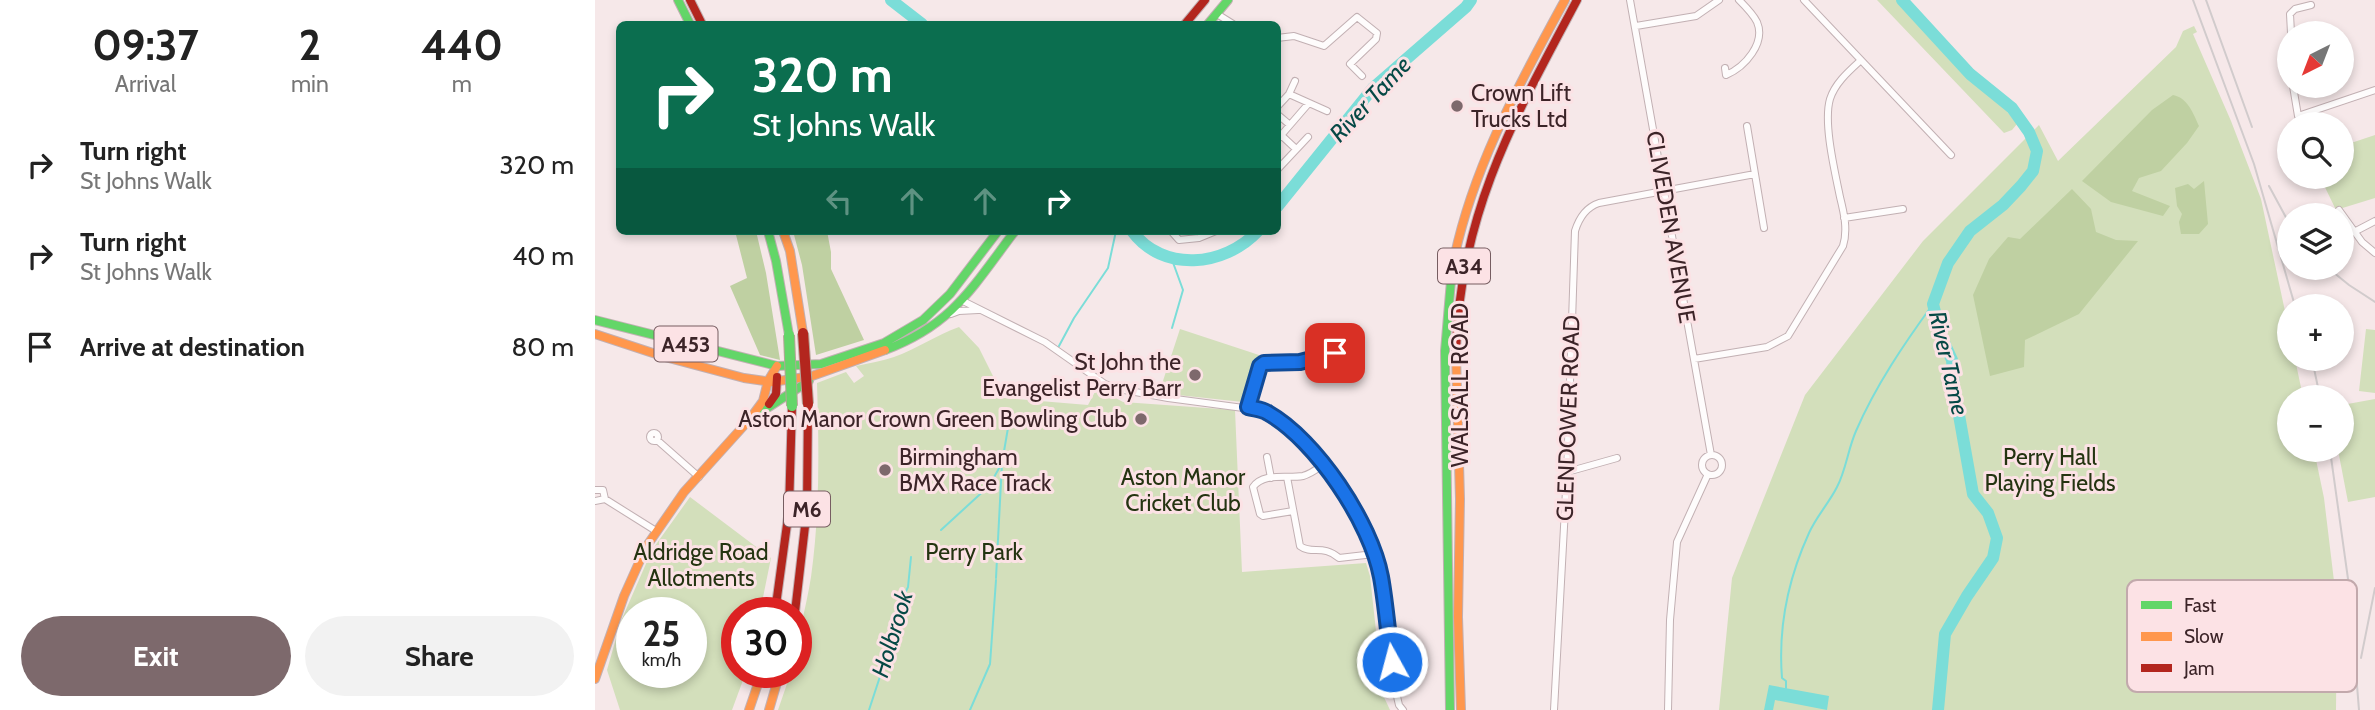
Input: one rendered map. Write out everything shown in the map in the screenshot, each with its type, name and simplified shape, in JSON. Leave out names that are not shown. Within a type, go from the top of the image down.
[{"type":"main road","points":[[678,0],[688,21]]},
{"type":"main road","points":[[690,0],[700,21]]},
{"type":"main road","points":[[1188,21],[1205,0]]},
{"type":"main road","points":[[1211,21],[1227,0]]},
{"type":"main road","name":"WALSALL ROAD","points":[[1461,710],[1457,379],[1458,317],[1465,262],[1483,192],[1511,126],[1577,0]]},
{"type":"main road","name":"WALSALL ROAD","points":[[1450,710],[1446,374],[1447,318],[1456,248],[1473,186],[1503,118],[1565,1]]},
{"type":"main road","name":"M6","points":[[769,235],[789,335],[793,443],[783,574],[778,597]]},
{"type":"main road","name":"M6","points":[[784,235],[790,251],[803,333],[808,404],[810,459],[802,575],[798,597]]},
{"type":"main road","name":"A453","points":[[595,320],[777,366],[821,365],[907,331],[936,309],[992,235]]},
{"type":"main road","name":"A453","points":[[997,235],[1005,244]]},
{"type":"main road","name":"A453","points":[[595,334],[661,357],[735,376],[773,382],[823,372],[894,348],[948,315],[1012,235]]},
{"type":"main road","points":[[936,309],[956,299],[961,300]]},
{"type":"main road","points":[[656,337],[710,357],[706,368]]},
{"type":"main road","points":[[595,680],[634,569],[656,531],[684,492],[763,401],[773,382],[777,366]]},
{"type":"main road","points":[[749,420],[823,372]]},
{"type":"main road","points":[[762,411],[776,394],[773,382]]},
{"type":"main road","points":[[749,710],[757,688]]},
{"type":"main road","points":[[769,710],[775,688]]},
{"type":"street","name":"CLIVEDEN AVENUE","points":[[1630,0],[1711,455]]},
{"type":"street","points":[[1636,26],[1696,16],[1719,0]]},
{"type":"street","points":[[1725,68],[1727,75],[1742,64],[1755,48],[1759,36],[1755,19],[1739,0]]},
{"type":"street","points":[[1804,0],[1951,155]]},
{"type":"street","points":[[2290,21],[2290,13],[2295,9],[2311,5]]},
{"type":"street","points":[[1217,14],[1228,21]]},
{"type":"street","points":[[1281,38],[1294,36],[1324,46],[1357,17],[1377,33],[1376,39],[1350,64],[1362,76]]},
{"type":"street","points":[[1759,36],[1767,35]]},
{"type":"street","points":[[1694,359],[1767,347],[1788,336],[1843,246],[1846,237],[1845,218],[1832,158],[1830,99],[1836,86],[1861,60]]},
{"type":"street","points":[[1281,103],[1295,81]]},
{"type":"street","points":[[2354,97],[2375,90]]},
{"type":"street","points":[[1289,94],[1327,111]]},
{"type":"street","points":[[2295,98],[2298,116],[2351,98]]},
{"type":"street","points":[[1281,135],[1309,103]]},
{"type":"street","points":[[1281,117],[1290,125]]},
{"type":"street","points":[[1747,126],[1764,228]]},
{"type":"street","points":[[1281,166],[1307,137]]},
{"type":"street","points":[[1281,138],[1296,149]]},
{"type":"street","name":"GLENDOWER ROAD","points":[[1554,710],[1567,472],[1575,230],[1581,217],[1592,205],[1755,174]]},
{"type":"street","points":[[1845,218],[1903,209]]},
{"type":"street","points":[[2375,221],[2354,232],[2362,243],[2375,253]]},
{"type":"street","points":[[1175,235],[1179,240],[1206,235]]},
{"type":"street","points":[[961,300],[1035,336],[1105,384],[1168,398],[1266,411],[1304,440],[1324,464],[1346,498],[1374,554],[1381,575],[1395,688],[1403,710]]},
{"type":"street","points":[[948,315],[959,311],[980,310]]},
{"type":"street","points":[[1248,407],[1260,366],[1264,363],[1318,359],[1352,346]]},
{"type":"street","points":[[657,440],[699,477]]},
{"type":"street","points":[[1706,456],[1717,456],[1722,464],[1718,472],[1708,474],[1701,465],[1706,456]]},
{"type":"street","points":[[1267,457],[1271,478]]},
{"type":"street","points":[[1567,472],[1617,458]]},
{"type":"street","points":[[1293,511],[1263,516],[1257,512],[1253,487],[1259,480],[1313,473],[1324,464]]},
{"type":"street","points":[[1668,710],[1670,620],[1677,542],[1708,474]]},
{"type":"street","points":[[1287,477],[1297,541],[1304,550],[1325,549],[1339,558],[1374,554]]},
{"type":"street","points":[[595,490],[603,491],[605,499]]},
{"type":"street","points":[[595,501],[605,499],[656,531]]},
{"type":"green space","points":[[1877,0],[1899,0],[1950,59],[2006,110],[2017,124],[2012,130],[2004,133]]},
{"type":"green space","name":"Perry Hall Playing Fields","points":[[2194,26],[2197,32],[2193,34],[2261,199],[2281,294],[2277,294],[2277,371],[2298,371],[2300,385],[2277,385],[2277,462],[2316,462],[2324,498],[2334,580],[2127,580],[2127,692],[2336,692],[2336,710],[1719,710],[1732,578],[1805,395],[1923,241],[2039,125],[2058,161],[2176,47],[2183,31]]},
{"type":"green space","points":[[2173,95],[2186,103],[2199,126],[2161,171],[2139,178],[2132,191],[2170,206],[2163,216],[2111,202],[2082,181],[2152,110]]},
{"type":"green space","points":[[2375,135],[2375,198],[2354,204],[2333,203],[2326,189],[2354,189],[2354,142]]},
{"type":"green space","points":[[2204,181],[2208,224],[2199,234],[2181,234],[2179,222],[2182,214],[2177,206],[2175,188],[2188,184],[2194,189]]},
{"type":"green space","points":[[2072,189],[2091,209],[2096,232],[2116,240],[2138,241],[2079,314],[2025,340],[2024,367],[1990,376],[1973,295],[1989,259],[2008,237],[2020,239]]},
{"type":"green space","points":[[736,235],[757,235],[780,360],[760,355],[730,286],[747,278]]},
{"type":"green space","points":[[794,235],[828,235],[831,269],[864,340],[816,355],[802,265]]},
{"type":"green space","name":"Perry Park","points":[[959,327],[979,348],[1004,398],[1088,405],[1097,388],[1123,402],[1235,410],[1242,572],[1366,563],[1370,576],[1383,695],[1390,710],[778,710],[786,688],[812,688],[812,597],[807,597],[816,529],[817,383],[846,372],[854,383],[864,376],[856,366],[894,357]]},
{"type":"green space","points":[[1180,329],[1259,355],[1243,402],[1159,393]]},
{"type":"green space","points":[[2366,329],[2375,330],[2375,393],[2359,391]]},
{"type":"green space","points":[[2375,399],[2375,497],[2348,502],[2340,462],[2354,462],[2354,403]]},
{"type":"green space","name":"Aldridge Road Allotments","points":[[690,497],[771,558],[763,597],[721,597],[721,688],[740,688],[732,710],[620,710],[607,670],[616,638],[616,688],[707,688],[707,597],[631,597],[652,550]]},
{"type":"water","points":[[1769,685],[1829,696],[1827,710],[1775,700],[1773,710],[1764,710]]},
{"type":"waterway","name":"River Tame","points":[[891,0],[918,21]]},
{"type":"waterway","name":"River Tame","points":[[1281,202],[1373,88],[1471,0]]},
{"type":"waterway","name":"River Tame","points":[[1902,0],[1970,74],[2012,108],[2029,132],[2037,151],[2033,171],[2003,205],[1970,231],[1948,263],[1933,304],[1941,336],[1952,360],[1954,387],[1973,494],[1988,513],[1997,538],[1993,558],[1945,634],[1938,710]]},
{"type":"waterway","name":"Holbrook","points":[[1059,346],[1074,318],[1108,268],[1115,235]]},
{"type":"waterway","name":"River Tame","points":[[1136,235],[1145,245],[1160,254],[1194,260],[1228,252],[1253,235]]},
{"type":"waterway","points":[[1171,257],[1183,290],[1172,328]]},
{"type":"waterway","points":[[1786,688],[1786,681],[1782,678],[1781,659],[1783,622],[1795,568],[1812,527],[1840,480],[1853,438],[1872,397],[1933,304]]},
{"type":"waterway","name":"Holbrook","points":[[941,530],[989,486],[1002,463],[1009,422]]},
{"type":"waterway","points":[[996,578],[1002,463]]},
{"type":"waterway","name":"Holbrook","points":[[869,710],[892,640],[894,617],[908,587],[911,557]]},
{"type":"waterway","points":[[970,710],[990,664],[996,580]]},
{"type":"railway","points":[[2193,0],[2254,164],[2292,294]]},
{"type":"railway","points":[[2206,0],[2252,127]]},
{"type":"railway","points":[[2269,186],[2278,203]]},
{"type":"railway","points":[[2343,280],[2375,302]]},
{"type":"railway","points":[[2315,371],[2317,385]]},
{"type":"railway","points":[[2332,462],[2348,580]]},
{"type":"railway","points":[[2361,658],[2375,588]]},
{"type":"railway","points":[[2357,685],[2359,710]]},
{"type":"traffic: fast","points":[[678,0],[688,21]]},
{"type":"traffic: fast","points":[[1210,21],[1228,0]]},
{"type":"traffic: fast","points":[[769,235],[789,335]]},
{"type":"traffic: fast","points":[[595,320],[777,366],[821,364],[884,343],[923,320],[950,294],[995,235]]},
{"type":"traffic: fast","points":[[885,350],[909,340],[945,315],[974,286],[1012,235]]},
{"type":"traffic: fast","points":[[1450,710],[1445,351],[1452,269]]},
{"type":"traffic: fast","points":[[789,335],[792,406]]},
{"type":"traffic: fast","points":[[755,416],[809,381]]},
{"type":"traffic: slow","points":[[1452,269],[1460,233],[1483,164],[1513,97],[1565,0]]},
{"type":"traffic: slow","points":[[784,235],[790,251],[803,333]]},
{"type":"traffic: slow","points":[[595,334],[665,357],[744,378],[772,382],[812,376],[885,350]]},
{"type":"traffic: slow","points":[[1456,355],[1461,710]]},
{"type":"traffic: slow","points":[[595,679],[624,596],[646,547],[684,492],[763,401],[768,381],[777,366]]},
{"type":"traffic: slow","points":[[749,710],[757,688]]},
{"type":"traffic: slow","points":[[769,710],[775,688]]},
{"type":"traffic: jam","points":[[690,0],[700,21]]},
{"type":"traffic: jam","points":[[1188,21],[1205,0]]},
{"type":"traffic: jam","points":[[1456,355],[1459,305],[1467,258],[1479,213],[1512,128],[1577,0]]},
{"type":"traffic: jam","points":[[803,333],[808,404]]},
{"type":"traffic: jam","points":[[769,404],[776,394],[777,377]]},
{"type":"traffic: jam","points":[[797,597],[807,509],[808,404]]},
{"type":"traffic: jam","points":[[777,597],[789,510],[792,406]]},
{"type":"place","name":"Crown Lift Trucks Ltd","points":[[1457,106]]},
{"type":"place","name":"St John the Evangelist Perry Barr","points":[[1195,375]]},
{"type":"place","name":"Aston Manor Crown Green Bowling Club","points":[[1141,419]]},
{"type":"place","name":"Birmingham BMX Race Track","points":[[885,470]]},
{"type":"route","points":[[1335,353],[1300,362],[1264,363],[1258,368],[1248,407],[1266,411],[1304,440],[1324,464],[1346,498],[1367,537],[1381,575],[1392,662]]},
{"type":"park label","name":"Aston Manor Cricket Club","points":[[1183,490]]}]
